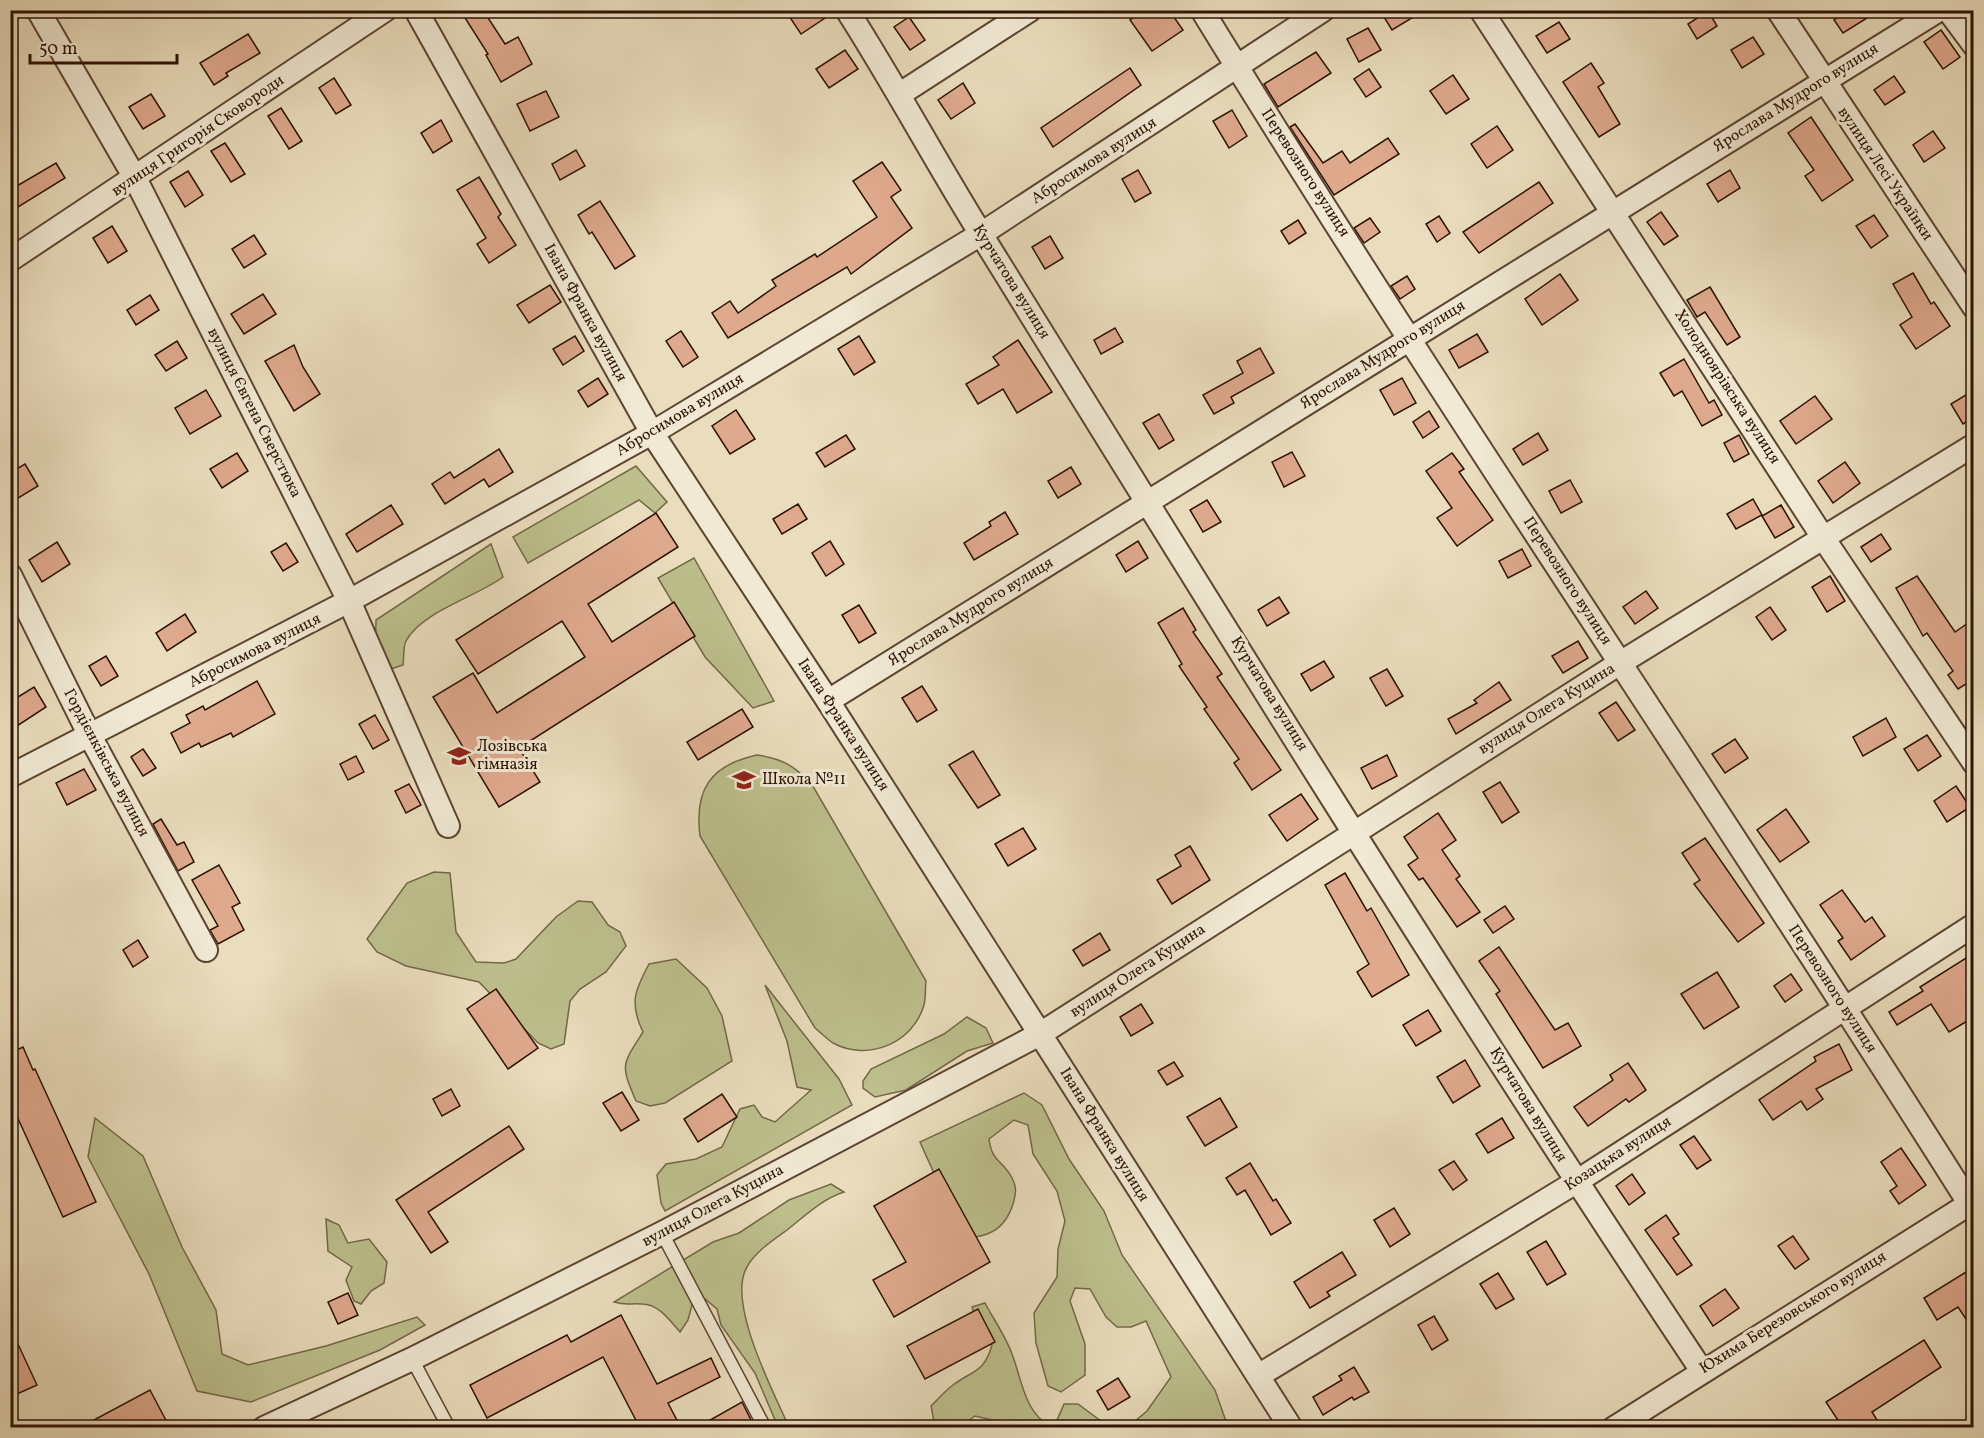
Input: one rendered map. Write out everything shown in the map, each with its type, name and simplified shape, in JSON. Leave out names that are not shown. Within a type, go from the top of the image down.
[{"type":"street","name":"вулиця Євгена Сверстюка","points":[[38,10],[135,178],[349,601],[448,826]]},
{"type":"street","name":"вулиця Григорія Сковороди","points":[[10,260],[385,10]]},
{"type":"street","name":"Івана Франка вулиця","points":[[416,10],[652,433],[828,701],[1291,1428]]},
{"type":"street","name":"Курчатова вулиця","points":[[847,10],[900,94],[981,234],[1354,831],[1576,1182],[1702,1371]]},
{"type":"street","points":[[900,94],[1030,10]]},
{"type":"street","name":"Перевозного вулиця","points":[[1202,10],[1410,338],[1972,1205]]},
{"type":"street","name":"Абросимова вулиця","points":[[10,777],[349,601],[652,433],[981,234],[1238,68],[1323,10]]},
{"type":"street","name":"Холодноярівська вулиця","points":[[1481,10],[1824,539],[1974,763]]},
{"type":"street","name":"вулиця Лесі Українки","points":[[1778,10],[1974,307]]},
{"type":"street","name":"Ярослава Мудрого вулиця","points":[[828,701],[1939,10]]},
{"type":"street","points":[[1948,10],[1974,45]]},
{"type":"street","name":"вулиця Олега Куцина","points":[[264,1428],[412,1359],[662,1233],[1040,1034],[1354,831],[1620,663],[1974,445]]},
{"type":"street","name":"Гордієнківська вулиця","points":[[10,575],[90,736],[206,950]]},
{"type":"street","name":"Козацька вулиця","points":[[1258,1376],[1576,1182],[1974,925]]},
{"type":"street","name":"Юхима Березовського вулиця","points":[[1614,1428],[1702,1371],[1972,1205]]},
{"type":"lane","points":[[662,1233],[765,1428]]},
{"type":"lane","points":[[412,1359],[449,1428]]},
{"type":"green space","points":[[636,466],[667,502],[655,513],[639,500],[528,563],[513,537]]},
{"type":"green space","points":[[491,544],[503,577],[436,613],[424,622],[406,641],[403,665],[382,672],[375,662],[376,620]]},
{"type":"green space","points":[[694,558],[774,701],[753,708],[705,657],[658,578]]},
{"type":"green space","points":[[757,755],[789,765],[814,788],[926,981],[924,1005],[918,1018],[900,1039],[888,1045],[874,1049],[847,1048],[833,1043],[815,1028],[700,836],[700,805],[703,792],[709,782],[728,765]]},
{"type":"green space","points":[[434,872],[450,873],[456,932],[476,962],[504,963],[516,959],[556,917],[578,901],[592,902],[608,925],[620,932],[626,946],[606,972],[580,989],[570,1001],[564,1044],[551,1049],[538,1043],[479,982],[406,966],[377,952],[367,939],[407,883]]},
{"type":"green space","points":[[676,959],[707,988],[722,1016],[732,1061],[665,1103],[650,1106],[636,1101],[626,1072],[627,1059],[643,1032],[636,1013],[637,989],[649,964]]},
{"type":"green space","points":[[765,985],[839,1079],[852,1105],[665,1211],[661,1203],[657,1175],[666,1164],[696,1159],[722,1147],[740,1109],[754,1105],[762,1117],[775,1122],[811,1090],[797,1087],[787,1041]]},
{"type":"green space","points":[[967,1017],[986,1028],[993,1043],[967,1051],[906,1090],[875,1097],[863,1088],[863,1081],[871,1069],[944,1034]]},
{"type":"green space","points":[[1024,1093],[1042,1105],[1069,1159],[1104,1211],[1122,1255],[1215,1390],[1228,1427],[1128,1427],[1147,1411],[1171,1377],[1146,1321],[1131,1327],[1117,1327],[1106,1317],[1090,1289],[1075,1288],[1070,1301],[1085,1344],[1085,1375],[1061,1392],[1048,1386],[1036,1343],[1034,1313],[1057,1277],[1058,1249],[1065,1221],[1057,1191],[1033,1154],[1028,1125],[1014,1120],[989,1139],[995,1157],[1009,1172],[1015,1188],[1013,1204],[1002,1224],[995,1230],[978,1237],[946,1240],[942,1191],[920,1142]]},
{"type":"green space","points":[[95,1118],[143,1156],[182,1247],[216,1310],[222,1354],[248,1365],[326,1346],[417,1317],[425,1325],[380,1350],[251,1402],[197,1391],[149,1274],[88,1157]]},
{"type":"green space","points":[[831,1184],[844,1192],[821,1203],[765,1247],[750,1262],[742,1283],[747,1324],[754,1347],[789,1427],[778,1427],[755,1373],[721,1325],[717,1309],[705,1299],[692,1305],[688,1320],[680,1332],[664,1314],[654,1307],[614,1302],[713,1242],[739,1233],[789,1200]]},
{"type":"green space","points":[[326,1219],[339,1225],[348,1243],[369,1239],[387,1262],[384,1283],[371,1291],[361,1304],[354,1301],[346,1280],[352,1267],[328,1251]]},
{"type":"green space","points":[[985,1303],[1009,1348],[1029,1404],[1042,1421],[1051,1427],[1009,1427],[1005,1423],[975,1416],[959,1427],[935,1427],[931,1406],[950,1387],[977,1370],[989,1354],[992,1345],[981,1335],[972,1307]]},
{"type":"green space","points":[[1064,1404],[1078,1404],[1109,1427],[1054,1427]]},
{"type":"building","points":[[460,10],[483,10],[505,44],[518,37],[532,64],[501,82],[486,55],[488,54]]},
{"type":"building","points":[[785,10],[834,10],[834,12],[801,34]]},
{"type":"building","points":[[1144,10],[1169,10],[1183,30],[1152,51],[1130,20]]},
{"type":"building","points":[[1395,10],[1425,10],[1392,30],[1384,17]]},
{"type":"building","points":[[1849,10],[1880,10],[1843,33],[1834,20]]},
{"type":"building","points":[[1708,11],[1717,26],[1697,39],[1688,24]]},
{"type":"building","points":[[909,17],[925,40],[910,50],[894,27]]},
{"type":"building","points":[[1559,22],[1570,39],[1547,53],[1536,36]]},
{"type":"building","points":[[1368,28],[1381,50],[1359,62],[1347,39]]},
{"type":"building","points":[[1941,30],[1960,57],[1943,69],[1924,42]]},
{"type":"building","points":[[248,34],[260,53],[226,73],[228,76],[214,85],[200,63]]},
{"type":"building","points":[[1753,37],[1764,54],[1742,68],[1731,50]]},
{"type":"building","points":[[845,50],[858,69],[829,88],[816,69]]},
{"type":"building","points":[[1316,52],[1331,73],[1278,107],[1264,84]]},
{"type":"building","points":[[1591,63],[1604,83],[1598,87],[1620,124],[1599,137],[1563,82]]},
{"type":"building","points":[[1130,68],[1141,85],[1053,147],[1041,128]]},
{"type":"building","points":[[1369,69],[1381,87],[1366,97],[1354,79]]},
{"type":"building","points":[[1453,75],[1469,99],[1446,114],[1430,91]]},
{"type":"building","points":[[1894,76],[1905,92],[1885,105],[1874,90]]},
{"type":"building","points":[[334,78],[351,105],[336,114],[319,88]]},
{"type":"building","points":[[963,83],[975,103],[951,119],[938,100]]},
{"type":"building","points":[[546,91],[559,117],[530,131],[517,104]]},
{"type":"building","points":[[151,94],[165,116],[143,129],[129,107]]},
{"type":"building","points":[[281,108],[302,141],[289,149],[268,116]]},
{"type":"building","points":[[1232,110],[1247,136],[1229,148],[1213,121]]},
{"type":"building","points":[[1811,117],[1853,180],[1822,201],[1805,176],[1814,170],[1788,133]]},
{"type":"building","points":[[441,120],[452,141],[433,153],[421,133]]},
{"type":"building","points":[[1295,124],[1323,163],[1342,151],[1350,163],[1388,138],[1399,154],[1334,195],[1290,127]]},
{"type":"building","points":[[1497,126],[1513,150],[1487,168],[1471,144]]},
{"type":"building","points":[[1933,131],[1945,148],[1924,162],[1913,145]]},
{"type":"building","points":[[225,143],[245,174],[231,182],[211,151]]},
{"type":"building","points":[[576,150],[585,166],[560,180],[552,164]]},
{"type":"building","points":[[882,162],[901,190],[891,197],[912,228],[851,274],[847,267],[728,338],[712,313],[730,301],[738,313],[776,286],[772,280],[815,254],[817,257],[877,217],[853,181]]},
{"type":"building","points":[[56,163],[65,178],[10,212],[10,190]]},
{"type":"building","points":[[1138,170],[1151,193],[1135,202],[1122,179]]},
{"type":"building","points":[[1730,170],[1740,188],[1718,202],[1707,184]]},
{"type":"building","points":[[188,171],[203,195],[185,207],[170,182]]},
{"type":"building","points":[[479,177],[501,214],[498,217],[516,245],[489,263],[477,244],[486,238],[457,190]]},
{"type":"building","points":[[1539,182],[1553,203],[1479,253],[1463,232]]},
{"type":"building","points":[[600,201],[635,256],[615,269],[592,232],[589,234],[578,215]]},
{"type":"building","points":[[1661,212],[1678,236],[1664,245],[1647,222]]},
{"type":"building","points":[[1874,215],[1888,236],[1871,248],[1856,226]]},
{"type":"building","points":[[1439,216],[1450,233],[1437,242],[1426,224]]},
{"type":"building","points":[[1370,218],[1380,232],[1364,243],[1354,228]]},
{"type":"building","points":[[1298,220],[1306,233],[1289,244],[1281,231]]},
{"type":"building","points":[[112,226],[127,251],[108,263],[93,238]]},
{"type":"building","points":[[254,235],[266,254],[244,268],[232,249]]},
{"type":"building","points":[[1050,236],[1063,258],[1045,269],[1032,247]]},
{"type":"building","points":[[1913,273],[1931,304],[1934,302],[1950,326],[1916,349],[1900,325],[1912,317],[1893,284]]},
{"type":"building","points":[[1560,274],[1578,300],[1542,325],[1525,299]]},
{"type":"building","points":[[1407,276],[1415,289],[1400,299],[1391,286]]},
{"type":"building","points":[[550,285],[561,302],[529,323],[517,305]]},
{"type":"building","points":[[1710,287],[1740,337],[1727,345],[1705,312],[1697,317],[1687,300]]},
{"type":"building","points":[[263,294],[276,314],[244,334],[231,314]]},
{"type":"building","points":[[150,295],[159,310],[136,325],[127,310]]},
{"type":"building","points":[[1115,328],[1123,342],[1101,354],[1094,340]]},
{"type":"building","points":[[681,331],[698,357],[683,367],[666,341]]},
{"type":"building","points":[[1477,334],[1488,352],[1459,368],[1449,350]]},
{"type":"building","points":[[575,336],[584,351],[563,365],[553,349]]},
{"type":"building","points":[[859,336],[875,362],[854,375],[838,349]]},
{"type":"building","points":[[1018,340],[1052,392],[1017,413],[1003,389],[978,404],[966,384],[999,365],[993,357]]},
{"type":"building","points":[[177,341],[187,358],[166,371],[155,355]]},
{"type":"building","points":[[294,345],[303,367],[320,394],[294,411],[265,361]]},
{"type":"building","points":[[1260,348],[1274,373],[1231,397],[1234,403],[1214,414],[1203,395],[1243,373],[1237,361]]},
{"type":"building","points":[[1684,359],[1709,403],[1714,400],[1722,415],[1702,426],[1682,391],[1674,396],[1660,373]]},
{"type":"building","points":[[598,378],[608,394],[588,407],[578,391]]},
{"type":"building","points":[[1402,378],[1416,403],[1394,415],[1380,390]]},
{"type":"building","points":[[206,390],[221,416],[190,434],[175,408]]},
{"type":"building","points":[[1974,390],[1974,417],[1963,424],[1951,404]]},
{"type":"building","points":[[1815,396],[1832,419],[1796,444],[1780,421]]},
{"type":"building","points":[[736,410],[755,439],[730,454],[712,426]]},
{"type":"building","points":[[1429,411],[1439,427],[1423,438],[1413,422]]},
{"type":"building","points":[[1159,414],[1174,440],[1159,449],[1143,423]]},
{"type":"building","points":[[1538,433],[1548,450],[1523,465],[1513,449]]},
{"type":"building","points":[[846,435],[855,449],[825,467],[816,453]]},
{"type":"building","points":[[1739,435],[1749,454],[1734,462],[1724,443]]},
{"type":"building","points":[[499,449],[513,472],[489,487],[484,479],[445,504],[432,484],[450,472],[454,478]]},
{"type":"building","points":[[1292,452],[1305,476],[1284,487],[1272,462]]},
{"type":"building","points":[[237,453],[248,471],[222,488],[210,469]]},
{"type":"building","points":[[1452,453],[1464,469],[1459,472],[1493,520],[1457,546],[1437,518],[1452,508],[1426,471]]},
{"type":"building","points":[[1845,462],[1860,483],[1833,503],[1818,481]]},
{"type":"building","points":[[25,464],[38,486],[10,503],[10,473]]},
{"type":"building","points":[[1071,467],[1081,484],[1058,498],[1048,481]]},
{"type":"building","points":[[1570,480],[1582,502],[1561,513],[1549,491]]},
{"type":"building","points":[[1753,499],[1762,515],[1736,529],[1727,514]]},
{"type":"building","points":[[1207,500],[1221,522],[1203,532],[1190,510]]},
{"type":"building","points":[[798,504],[807,519],[782,534],[773,519]]},
{"type":"building","points":[[391,505],[403,524],[357,552],[346,534]]},
{"type":"building","points":[[1781,505],[1794,527],[1775,538],[1762,516]]},
{"type":"building","points":[[1005,512],[1018,534],[974,560],[964,543],[991,526],[989,522]]},
{"type":"building","points":[[656,513],[678,547],[588,604],[612,642],[674,602],[695,636],[519,748],[540,782],[499,807],[433,697],[473,673],[497,713],[585,657],[562,621],[478,674],[456,640]]},
{"type":"building","points":[[1881,534],[1891,549],[1871,562],[1861,547]]},
{"type":"building","points":[[830,541],[844,564],[826,576],[812,553]]},
{"type":"building","points":[[1138,541],[1148,558],[1126,572],[1116,555]]},
{"type":"building","points":[[57,542],[70,564],[42,582],[29,560]]},
{"type":"building","points":[[286,543],[298,562],[283,571],[271,552]]},
{"type":"building","points":[[1522,549],[1531,566],[1508,578],[1499,561]]},
{"type":"building","points":[[1830,576],[1845,601],[1827,612],[1812,587]]},
{"type":"building","points":[[1917,576],[1955,632],[1974,619],[1974,648],[1967,652],[1974,662],[1974,679],[1958,689],[1948,675],[1953,671],[1927,633],[1923,636],[1896,588]]},
{"type":"building","points":[[1646,591],[1658,608],[1635,624],[1623,607]]},
{"type":"building","points":[[1279,597],[1289,613],[1267,626],[1258,610]]},
{"type":"building","points":[[859,605],[876,633],[859,643],[842,615]]},
{"type":"building","points":[[1770,607],[1786,630],[1772,640],[1756,617]]},
{"type":"building","points":[[1183,608],[1196,630],[1193,632],[1222,674],[1217,677],[1281,770],[1252,790],[1234,763],[1239,759],[1204,709],[1207,707],[1179,666],[1182,664],[1158,623]]},
{"type":"building","points":[[185,614],[196,632],[167,651],[156,633]]},
{"type":"building","points":[[1578,641],[1588,658],[1563,673],[1552,656]]},
{"type":"building","points":[[106,656],[118,676],[101,686],[89,666]]},
{"type":"building","points":[[1324,661],[1334,677],[1311,691],[1301,674]]},
{"type":"building","points":[[1387,669],[1403,696],[1386,706],[1370,678]]},
{"type":"building","points":[[257,681],[275,714],[233,737],[231,733],[201,747],[199,743],[181,753],[171,733],[190,723],[186,715],[203,706],[205,710]]},
{"type":"building","points":[[1499,682],[1511,700],[1456,734],[1448,719],[1477,703],[1474,700]]},
{"type":"building","points":[[922,686],[937,710],[917,722],[902,698]]},
{"type":"building","points":[[34,687],[46,707],[17,726],[10,716],[10,702]]},
{"type":"building","points":[[1616,702],[1635,730],[1618,741],[1599,713]]},
{"type":"building","points":[[742,709],[753,727],[698,760],[687,742]]},
{"type":"building","points":[[375,715],[389,740],[373,749],[359,724]]},
{"type":"building","points":[[1886,718],[1896,737],[1863,756],[1853,737]]},
{"type":"building","points":[[1927,735],[1941,756],[1918,771],[1904,749]]},
{"type":"building","points":[[1735,739],[1748,758],[1725,773],[1712,754]]},
{"type":"building","points":[[143,749],[156,768],[143,776],[131,757]]},
{"type":"building","points":[[973,751],[1000,795],[978,808],[949,765]]},
{"type":"building","points":[[1387,755],[1397,776],[1372,789],[1361,768]]},
{"type":"building","points":[[356,756],[364,772],[348,780],[340,764]]},
{"type":"building","points":[[84,769],[96,790],[67,805],[56,783]]},
{"type":"building","points":[[1500,782],[1519,812],[1502,823],[1483,792]]},
{"type":"building","points":[[409,784],[421,805],[406,813],[395,791]]},
{"type":"building","points":[[1956,786],[1970,807],[1947,822],[1934,801]]},
{"type":"building","points":[[1301,794],[1318,819],[1287,841],[1269,815]]},
{"type":"building","points":[[1786,809],[1809,842],[1780,862],[1757,830]]},
{"type":"building","points":[[1438,813],[1456,840],[1442,850],[1460,876],[1456,879],[1480,912],[1457,927],[1423,878],[1419,880],[1408,865],[1418,858],[1404,837]]},
{"type":"building","points":[[161,819],[177,845],[184,842],[194,862],[178,871],[153,824]]},
{"type":"building","points":[[1023,828],[1036,849],[1008,866],[995,844]]},
{"type":"building","points":[[1705,838],[1764,923],[1738,942],[1694,884],[1700,880],[1682,853]]},
{"type":"building","points":[[1190,846],[1210,880],[1172,904],[1157,880],[1181,866],[1175,855]]},
{"type":"building","points":[[219,865],[240,903],[232,907],[244,930],[218,944],[210,930],[218,926],[192,880]]},
{"type":"building","points":[[1345,873],[1367,911],[1371,908],[1409,975],[1372,997],[1357,972],[1369,964],[1325,885]]},
{"type":"building","points":[[1842,890],[1865,922],[1872,917],[1885,936],[1851,960],[1838,941],[1843,938],[1820,905]]},
{"type":"building","points":[[1505,906],[1514,919],[1493,933],[1484,920]]},
{"type":"building","points":[[1100,933],[1110,950],[1083,966],[1073,950]]},
{"type":"building","points":[[138,940],[148,957],[133,967],[123,950]]},
{"type":"building","points":[[1499,947],[1555,1030],[1568,1023],[1581,1046],[1543,1068],[1496,994],[1500,991],[1479,961]]},
{"type":"building","points":[[1974,953],[1974,1017],[1949,1032],[1931,1004],[1897,1025],[1889,1012],[1923,991],[1920,987]]},
{"type":"building","points":[[1717,972],[1739,1007],[1704,1029],[1681,994]]},
{"type":"building","points":[[1791,974],[1802,990],[1785,1002],[1774,986]]},
{"type":"building","points":[[496,989],[538,1048],[508,1069],[467,1009]]},
{"type":"building","points":[[1141,1004],[1153,1023],[1131,1036],[1120,1017]]},
{"type":"building","points":[[1428,1010],[1441,1031],[1416,1046],[1403,1025]]},
{"type":"building","points":[[1839,1044],[1852,1070],[1816,1089],[1823,1099],[1807,1110],[1801,1101],[1773,1120],[1759,1100],[1816,1061],[1814,1057]]},
{"type":"building","points":[[23,1047],[96,1202],[63,1217],[10,1101],[10,1053]]},
{"type":"building","points":[[1465,1060],[1480,1086],[1453,1103],[1437,1077]]},
{"type":"building","points":[[1174,1062],[1183,1076],[1167,1085],[1158,1071]]},
{"type":"building","points":[[1628,1063],[1646,1090],[1629,1102],[1626,1099],[1588,1126],[1574,1107],[1613,1080],[1610,1075]]},
{"type":"building","points":[[451,1089],[460,1106],[442,1116],[433,1099]]},
{"type":"building","points":[[622,1092],[639,1120],[621,1131],[603,1103]]},
{"type":"building","points":[[722,1094],[737,1117],[698,1142],[684,1119]]},
{"type":"building","points":[[1220,1098],[1237,1127],[1205,1146],[1187,1117]]},
{"type":"building","points":[[1502,1118],[1514,1138],[1488,1153],[1476,1134]]},
{"type":"building","points":[[509,1126],[524,1149],[428,1212],[448,1242],[431,1253],[396,1200]]},
{"type":"building","points":[[1694,1136],[1711,1160],[1697,1169],[1680,1145]]},
{"type":"building","points":[[1901,1148],[1926,1185],[1899,1204],[1890,1191],[1897,1186],[1881,1162]]},
{"type":"building","points":[[1454,1161],[1467,1180],[1453,1190],[1439,1170]]},
{"type":"building","points":[[1250,1163],[1273,1201],[1276,1199],[1291,1223],[1271,1235],[1245,1190],[1237,1195],[1226,1178]]},
{"type":"building","points":[[939,1169],[990,1262],[894,1317],[873,1280],[906,1262],[874,1206]]},
{"type":"building","points":[[1632,1174],[1645,1193],[1629,1205],[1616,1186]]},
{"type":"building","points":[[1394,1208],[1410,1234],[1390,1247],[1374,1220]]},
{"type":"building","points":[[1666,1215],[1679,1234],[1673,1238],[1692,1265],[1677,1275],[1645,1230]]},
{"type":"building","points":[[1793,1236],[1809,1259],[1795,1269],[1778,1246]]},
{"type":"building","points":[[1546,1241],[1566,1274],[1547,1285],[1527,1252]]},
{"type":"building","points":[[1342,1252],[1356,1275],[1327,1292],[1330,1296],[1310,1308],[1294,1282]]},
{"type":"building","points":[[1966,1272],[1974,1283],[1974,1331],[1958,1307],[1937,1320],[1924,1298]]},
{"type":"building","points":[[1498,1273],[1514,1299],[1496,1309],[1480,1284]]},
{"type":"building","points":[[1725,1289],[1739,1308],[1713,1326],[1700,1306]]},
{"type":"building","points":[[348,1293],[358,1315],[338,1324],[328,1302]]},
{"type":"building","points":[[978,1309],[995,1342],[925,1379],[907,1346]]},
{"type":"building","points":[[621,1315],[657,1384],[711,1358],[720,1377],[668,1403],[681,1428],[640,1428],[603,1357],[487,1418],[470,1385],[567,1335],[571,1342]]},
{"type":"building","points":[[1434,1316],[1448,1340],[1432,1350],[1418,1325]]},
{"type":"building","points":[[10,1327],[37,1385],[10,1397]]},
{"type":"building","points":[[1924,1340],[1941,1367],[1872,1412],[1882,1428],[1843,1428],[1826,1402]]},
{"type":"building","points":[[1354,1367],[1369,1392],[1354,1400],[1352,1397],[1323,1415],[1313,1397],[1342,1380],[1339,1376]]},
{"type":"building","points":[[1118,1378],[1130,1397],[1108,1410],[1097,1391]]},
{"type":"building","points":[[150,1390],[170,1428],[79,1428]]},
{"type":"building","points":[[742,1402],[755,1428],[696,1428]]},
{"type":"place","name":"Лозівська гімназія","points":[[459,756]]},
{"type":"place","name":"Школа №11","points":[[744,780]]}]
